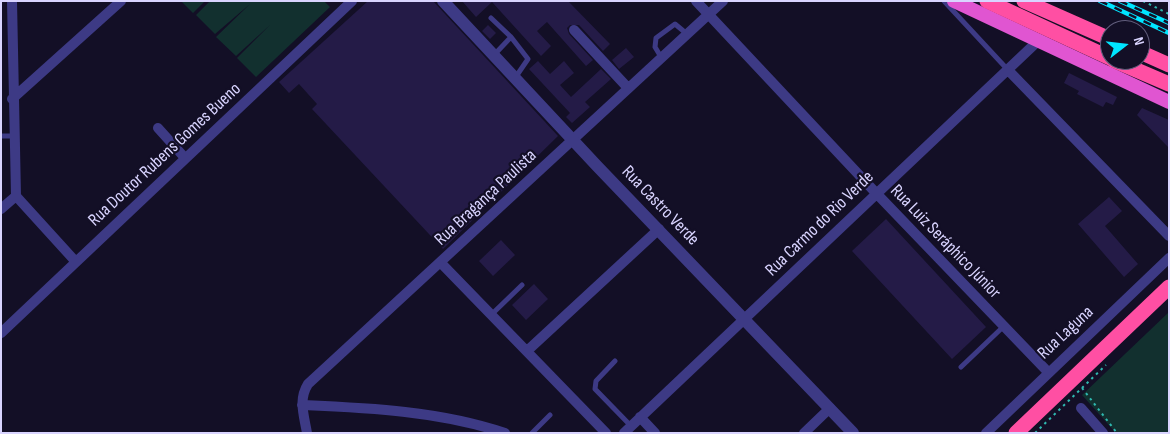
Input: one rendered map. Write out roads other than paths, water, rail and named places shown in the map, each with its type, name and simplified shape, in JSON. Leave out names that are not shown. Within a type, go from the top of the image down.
[{"type":"highway","points":[[954,1],[1169,102]]},
{"type":"highway","points":[[987,1],[1100,53]]},
{"type":"highway","points":[[1024,1],[1100,35]]},
{"type":"highway","points":[[1150,56],[1169,65]]},
{"type":"highway","points":[[1137,70],[1169,84]]},
{"type":"highway","points":[[1016,433],[1169,287]]},
{"type":"street","points":[[12,1],[12,99],[16,196],[76,262]]},
{"type":"street","points":[[12,99],[121,1]]},
{"type":"street","name":"Rua Doutor Rubens Gomes Bueno","points":[[1,333],[352,1]]},
{"type":"street","name":"Rua Castro Verde","points":[[444,1],[572,140],[853,433]]},
{"type":"street","name":"Rua Luiz Seráphico Júnior","points":[[696,1],[876,194],[1048,372]]},
{"type":"street","name":"Rua Bragança Paulista","points":[[307,433],[302,396],[308,384],[723,1]]},
{"type":"street","points":[[574,30],[628,88]]},
{"type":"street","name":"Rua Carmo do Rio Verde","points":[[628,429],[1039,40]]},
{"type":"street","points":[[1008,70],[1169,236]]},
{"type":"street","points":[[158,128],[185,158]]},
{"type":"street","points":[[1,209],[16,196]]},
{"type":"street","points":[[527,351],[659,229]]},
{"type":"street","name":"Rua Laguna","points":[[986,433],[1169,258]]},
{"type":"street","points":[[440,262],[606,433]]},
{"type":"street","points":[[302,406],[422,414],[505,433]]},
{"type":"street","points":[[804,433],[830,408]]},
{"type":"street","points":[[1081,408],[1103,433]]},
{"type":"street","points":[[640,417],[655,433]]},
{"type":"lane","points":[[944,1],[1008,70]]},
{"type":"lane","points":[[491,18],[528,59],[515,78]]},
{"type":"lane","points":[[661,58],[655,47],[656,38],[675,24],[687,34]]},
{"type":"lane","points":[[494,55],[510,37]]},
{"type":"lane","points":[[1,136],[14,136]]},
{"type":"lane","points":[[492,315],[522,285]]},
{"type":"lane","points":[[961,367],[1004,326]]},
{"type":"lane","points":[[615,361],[594,383],[595,389],[628,429]]},
{"type":"lane","points":[[532,433],[550,415]]},
{"type":"railway","points":[[1100,1],[1169,33]]},
{"type":"railway","points":[[1120,1],[1169,23]]}]
